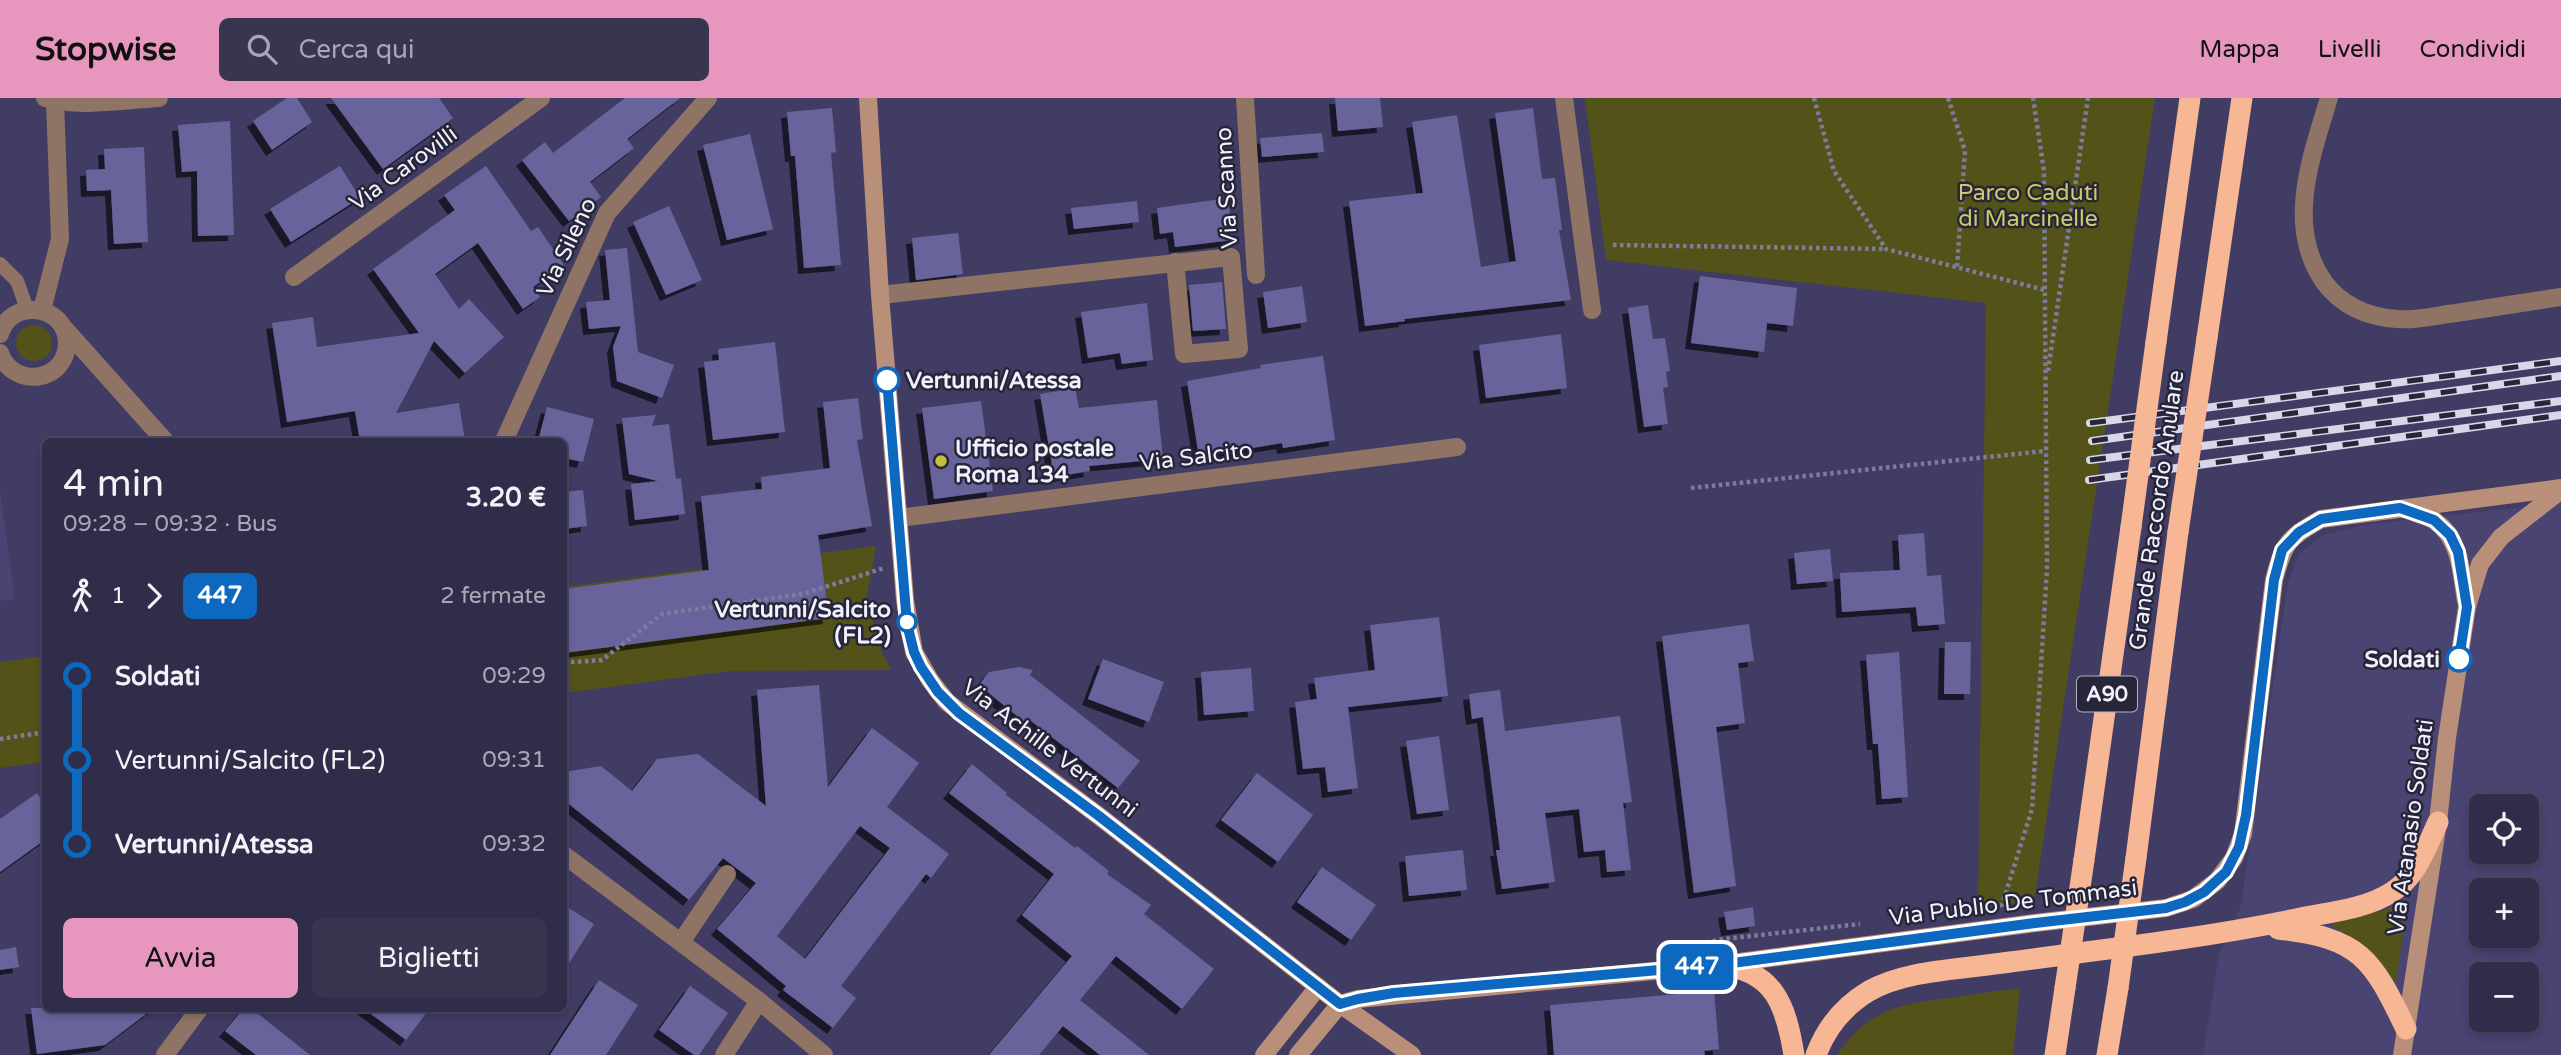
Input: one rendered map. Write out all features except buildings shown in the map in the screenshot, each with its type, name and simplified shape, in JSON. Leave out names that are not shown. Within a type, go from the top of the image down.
[{"type":"highway","name":"Grande Raccordo Anulare","points":[[2055,1055],[2190,98]]},
{"type":"highway","name":"Grande Raccordo Anulare","points":[[2107,1055],[2136,858],[2178,532],[2242,98]]},
{"type":"highway","points":[[1816,1055],[1828,1030],[1846,1008],[1871,990],[1889,982],[1956,969],[2258,927],[2352,908],[2393,891],[2405,882],[2418,865],[2438,822]]},
{"type":"highway","points":[[2258,927],[2312,933],[2340,942],[2353,950],[2376,972],[2406,1030]]},
{"type":"highway","points":[[1717,965],[1731,966],[1751,974],[1776,994],[1789,1025],[1794,1055]]},
{"type":"highway","points":[[2046,1055],[2061,1016]]},
{"type":"street","points":[[35,310],[60,239],[50,100],[159,98]]},
{"type":"street","name":"Via Carovilli","points":[[294,277],[541,98]]},
{"type":"street","name":"Via Sileno","points":[[505,438],[607,213],[708,98]]},
{"type":"street","name":"Via Achille Vertunni","points":[[867,98],[907,624],[914,652],[947,702],[1099,816],[1340,1004],[1412,1055]]},
{"type":"street","name":"Via Scanno","points":[[1245,98],[1256,275]]},
{"type":"street","points":[[1564,98],[1592,310]]},
{"type":"street","points":[[2329,98],[2311,159],[2303,209],[2303,231],[2307,251],[2315,268],[2338,298],[2358,311],[2398,319],[2561,297]]},
{"type":"street","points":[[880,295],[1175,262],[1231,257],[1239,349],[1184,354],[1175,262]]},
{"type":"street","points":[[0,334],[8,319],[17,313],[35,310]]},
{"type":"street","points":[[0,312],[35,310],[51,314],[161,438]]},
{"type":"street","points":[[1,357],[10,369],[20,375],[32,378],[43,376],[62,362],[67,339],[64,327]]},
{"type":"street","name":"Via Salcito","points":[[899,518],[1457,447]]},
{"type":"street","name":"Via Publio De Tommasi","points":[[1340,1004],[1394,993],[1717,965],[2166,908],[2185,902],[2204,892],[2226,872],[2243,834],[2274,580],[2282,550],[2299,532],[2321,519],[2561,489]]},
{"type":"street","name":"Via Atanasio Soldati","points":[[2402,1055],[2438,822],[2447,738],[2467,607],[2480,564],[2501,537],[2561,489]]},
{"type":"street","name":"Via Atanasio Soldati","points":[[2400,508],[2434,520],[2450,535],[2458,552],[2467,607]]},
{"type":"street","points":[[567,857],[759,1002],[824,1055]]},
{"type":"street","points":[[681,942],[727,874]]},
{"type":"street","points":[[1264,1055],[1318,987]]},
{"type":"street","points":[[724,1055],[759,1002]]},
{"type":"street","points":[[1297,1055],[1340,1004]]},
{"type":"street","points":[[165,1055],[197,1012]]},
{"type":"lane","points":[[0,264],[17,281],[35,310]]},
{"type":"path","points":[[1814,98],[1834,171],[1886,249]]},
{"type":"path","points":[[1948,98],[1965,151],[1957,268]]},
{"type":"path","points":[[1991,906],[2003,905],[2032,809],[2047,569],[2044,172],[2034,98]]},
{"type":"path","points":[[2046,387],[2088,98]]},
{"type":"path","points":[[1613,244],[1886,249],[2045,290]]},
{"type":"path","points":[[1691,488],[2045,451]]},
{"type":"path","points":[[567,661],[602,660],[662,614],[803,594],[903,561]]},
{"type":"path","points":[[0,738],[42,733]]},
{"type":"path","points":[[1689,946],[1724,939],[1861,923]]},
{"type":"shaded area","points":[[0,490],[15,599],[0,601]]},
{"type":"shaded area","points":[[2561,503],[2561,1055],[2203,1055],[2219,955],[2241,906],[2288,582],[2299,554],[2323,535],[2363,525]]},
{"type":"green space","name":"Parco Caduti di Marcinelle","points":[[1585,98],[2155,98],[2034,902],[1978,907],[1986,303],[1606,260]]},
{"type":"green space","points":[[34,325],[47,330],[52,343],[47,356],[34,361],[21,356],[16,343],[21,330]]},
{"type":"green space","points":[[876,546],[867,596],[881,650],[891,670],[731,671],[567,693],[567,587]]},
{"type":"green space","points":[[42,656],[42,762],[0,768],[0,662]]},
{"type":"green space","points":[[2407,903],[2396,984],[2376,958],[2333,927],[2332,923]]},
{"type":"green space","points":[[2020,988],[2013,1055],[1837,1055],[1860,1028],[1899,1007]]},
{"type":"railway","points":[[2090,423],[2561,361]]},
{"type":"railway","points":[[2092,441],[2561,376]]},
{"type":"railway","points":[[2090,460],[2561,401]]},
{"type":"railway","points":[[2089,480],[2561,415]]},
{"type":"bus line","name":"447","points":[[887,380],[907,624],[914,652],[938,692],[959,713],[1099,816],[1340,1004],[1394,993],[1717,965],[2166,908],[2193,899],[2226,872],[2243,834],[2274,580],[2282,550],[2299,532],[2321,519],[2400,508],[2434,520],[2450,535],[2458,552],[2467,607],[2459,659]]},
{"type":"place","name":"Vertunni/Atessa","points":[[887,380]]},
{"type":"place","name":"Ufficio postale Roma 134","points":[[941,461]]},
{"type":"place","name":"Vertunni/Salcito (FL2)","points":[[907,622]]},
{"type":"place","name":"Soldati","points":[[2459,659]]}]
